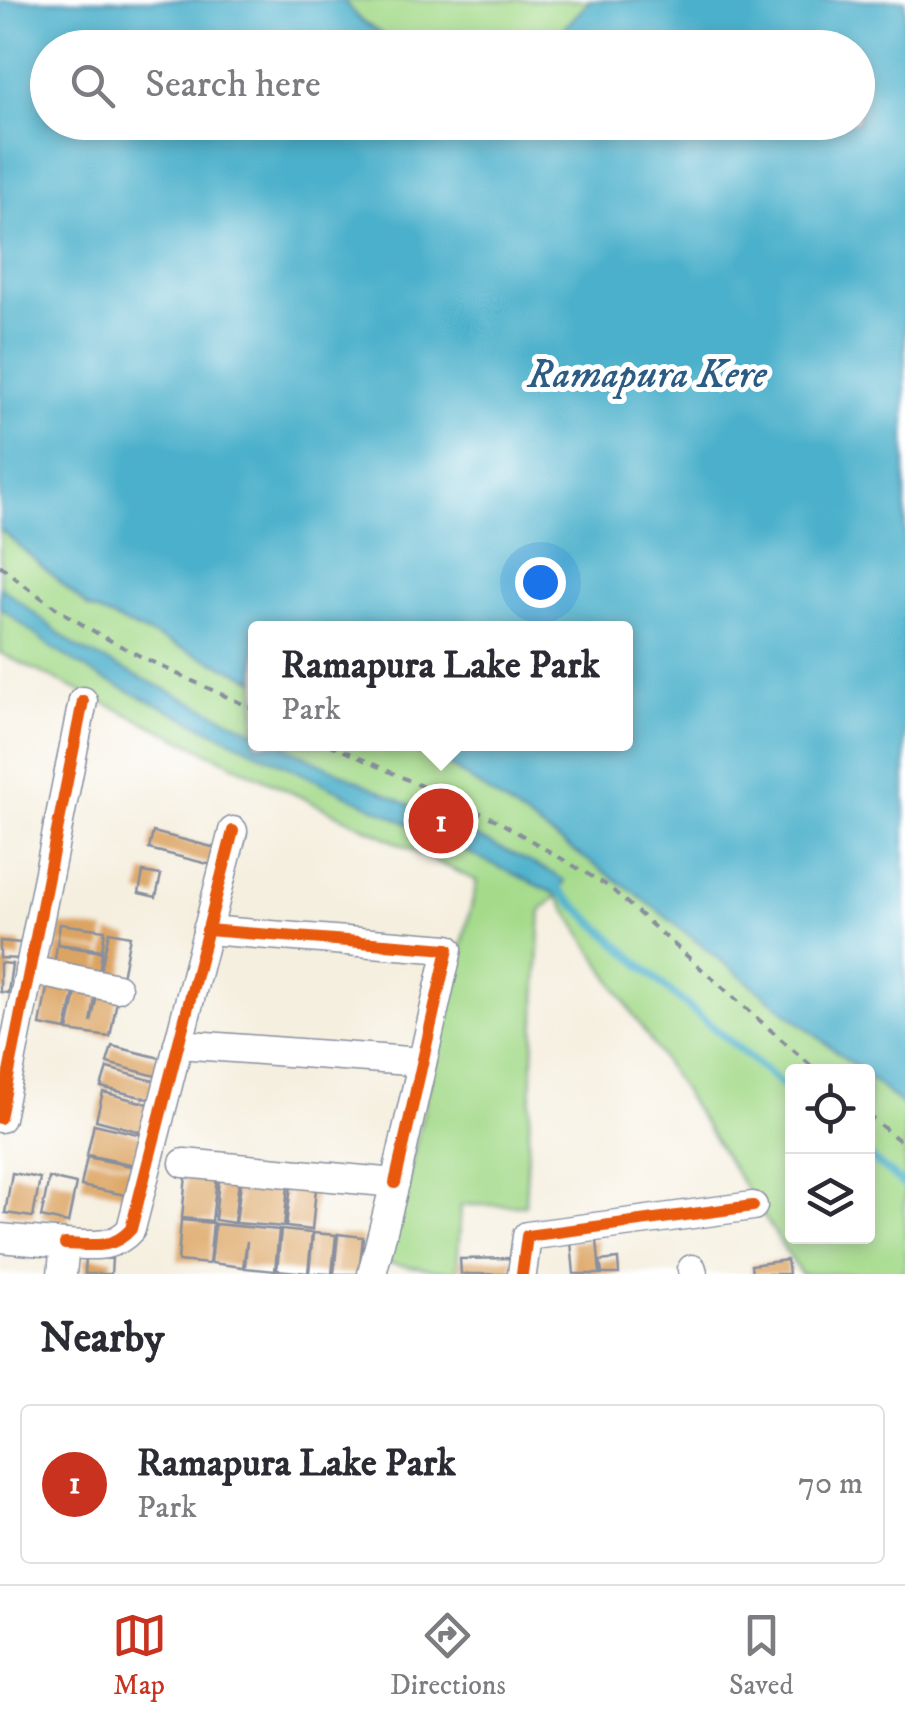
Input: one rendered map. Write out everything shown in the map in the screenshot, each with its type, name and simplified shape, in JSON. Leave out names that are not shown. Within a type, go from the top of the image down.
[{"type":"street","points":[[0,1118],[83,700]]},
{"type":"street","points":[[0,1238],[103,1246],[120,1241],[131,1229],[233,830]]},
{"type":"street","points":[[207,930],[448,949],[372,1274]]},
{"type":"street","points":[[30,970],[118,988]]},
{"type":"street","points":[[178,1044],[422,1062]]},
{"type":"street","points":[[184,1162],[395,1183]]},
{"type":"street","points":[[522,1274],[527,1236],[753,1206]]},
{"type":"street","points":[[62,1274],[65,1244]]},
{"type":"path","points":[[0,565],[45,602],[106,641],[248,706]]},
{"type":"path","points":[[344,751],[496,820],[576,864],[608,886],[809,1064]]},
{"type":"path","points":[[875,1121],[905,1145]]},
{"type":"green space","points":[[343,0],[591,0],[562,30],[375,30],[360,20]]},
{"type":"green space","points":[[0,529],[89,608],[248,677],[248,751],[419,751],[443,761],[637,894],[852,1064],[785,1064],[785,1244],[875,1244],[875,1083],[905,1107],[905,1274],[801,1274],[557,896],[541,911],[525,1205],[461,1205],[457,1273],[388,1263],[477,881],[0,653]]},
{"type":"water","name":"Ramapura Kere","points":[[0,0],[343,0],[360,20],[375,30],[30,30],[30,140],[875,140],[875,30],[562,30],[591,0],[905,0],[905,1107],[875,1083],[875,1064],[852,1064],[637,894],[443,761],[419,751],[633,751],[633,621],[248,621],[248,677],[89,608],[0,529]]},
{"type":"water","points":[[0,586],[78,648],[248,728],[248,748],[101,678],[52,648],[0,607]]},
{"type":"water","points":[[255,751],[295,751],[549,871],[565,881],[558,895]]},
{"type":"building","points":[[153,832],[216,848],[212,865],[149,849]]},
{"type":"building","points":[[143,872],[161,875],[156,897],[139,893]]},
{"type":"building","points":[[60,924],[105,930],[102,950],[57,944]]},
{"type":"building","points":[[109,932],[130,936],[122,977],[100,973]]},
{"type":"building","points":[[0,941],[21,943],[20,959],[0,958]]},
{"type":"building","points":[[57,945],[102,952],[99,974],[54,967]]},
{"type":"building","points":[[0,963],[12,964],[8,993],[0,992]]},
{"type":"building","points":[[48,983],[75,988],[66,1030],[40,1025]]},
{"type":"building","points":[[77,988],[96,992],[91,1023],[98,991],[118,995],[110,1037],[68,1031]]},
{"type":"building","points":[[112,1046],[164,1059],[159,1077],[107,1063]]},
{"type":"building","points":[[107,1068],[158,1082],[153,1100],[101,1087]]},
{"type":"building","points":[[103,1092],[152,1105],[145,1133],[96,1120]]},
{"type":"building","points":[[94,1124],[142,1135],[135,1165],[87,1155]]},
{"type":"building","points":[[87,1157],[136,1167],[130,1196],[81,1186]]},
{"type":"building","points":[[12,1173],[40,1178],[33,1217],[5,1213]]},
{"type":"building","points":[[186,1175],[217,1178],[212,1221],[182,1218]]},
{"type":"building","points":[[49,1178],[76,1184],[68,1223],[41,1217]]},
{"type":"building","points":[[219,1179],[239,1181],[234,1223],[215,1220]]},
{"type":"building","points":[[241,1181],[288,1185],[284,1227],[236,1223]]},
{"type":"building","points":[[291,1185],[316,1188],[312,1230],[286,1227]]},
{"type":"building","points":[[181,1220],[213,1223],[209,1264],[178,1261]]},
{"type":"building","points":[[215,1224],[279,1230],[275,1271],[245,1268],[247,1241],[243,1267],[211,1263]]},
{"type":"building","points":[[281,1230],[312,1233],[308,1273],[277,1270]]},
{"type":"building","points":[[313,1233],[336,1235],[332,1274],[309,1273]]},
{"type":"building","points":[[338,1234],[363,1237],[359,1274],[334,1274]]},
{"type":"building","points":[[597,1240],[600,1274],[574,1274],[571,1242]]},
{"type":"building","points":[[86,1257],[112,1259],[111,1274],[85,1274]]},
{"type":"building","points":[[513,1258],[513,1274],[461,1274],[460,1259]]},
{"type":"building","points":[[618,1259],[619,1274],[602,1274],[600,1261]]},
{"type":"building","points":[[787,1260],[789,1274],[752,1274],[751,1265]]},
{"type":"waterway","points":[[554,886],[666,988],[785,1087]]},
{"type":"waterway","points":[[875,1161],[905,1186]]},
{"type":"cycle path","points":[[0,1118],[83,701]]},
{"type":"cycle path","points":[[65,1244],[109,1243],[131,1229],[233,831]]},
{"type":"cycle path","points":[[207,930],[448,949],[395,1183]]},
{"type":"cycle path","points":[[522,1274],[527,1236],[753,1206]]},
{"type":"place","name":"Ramapura Lake Park","points":[[441,821]]}]
